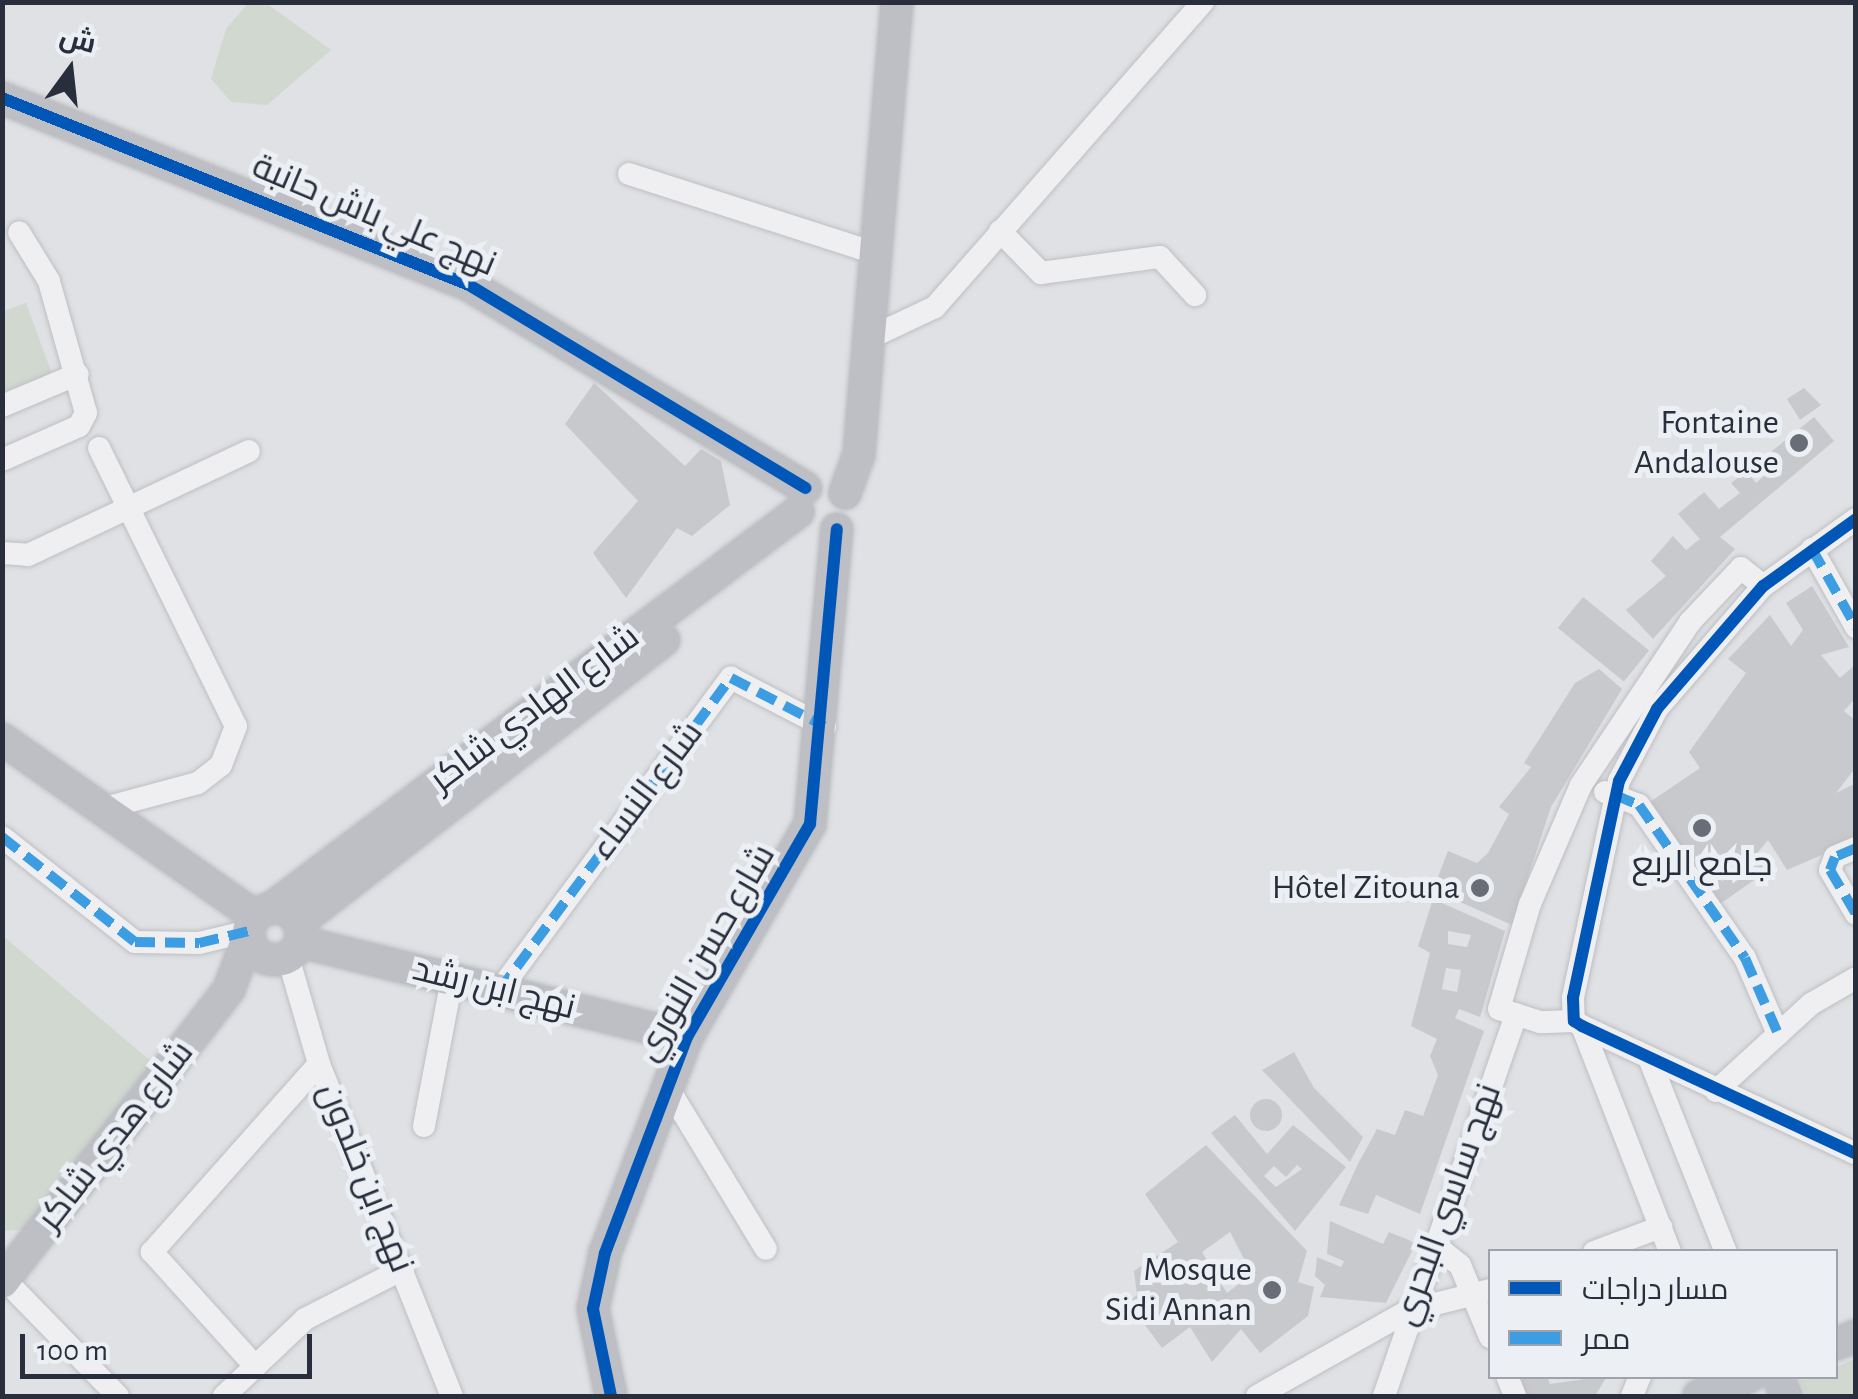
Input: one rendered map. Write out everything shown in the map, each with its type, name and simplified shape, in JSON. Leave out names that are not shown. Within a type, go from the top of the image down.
[{"type":"street","name":"شارع حسن النوري","points":[[610,1396],[596,1287],[665,1083],[687,1037],[801,847],[825,727],[820,505],[859,454],[858,428],[878,254],[896,2]]},
{"type":"street","points":[[866,340],[935,307],[1202,2]]},
{"type":"street","name":"نهج علي باش حانبة","points":[[2,98],[454,278],[820,505]]},
{"type":"street","points":[[629,174],[878,254]]},
{"type":"street","points":[[1000,230],[1041,273],[1160,258],[1195,295]]},
{"type":"street","points":[[2,460],[84,420],[78,374],[49,281],[19,232]]},
{"type":"street","points":[[2,406],[78,374]]},
{"type":"street","points":[[100,448],[236,726],[210,776],[105,808]]},
{"type":"street","points":[[2,553],[28,555],[249,451]]},
{"type":"street","name":"شارع الهادي شاكر","points":[[274,934],[820,505]]},
{"type":"street","points":[[1669,1249],[1578,1023],[1615,795],[1657,710],[1762,586],[1856,520]]},
{"type":"street","points":[[1812,548],[1856,627]]},
{"type":"street","name":"نهج ساسي البحري","points":[[1384,1396],[1408,1310],[1435,1245],[1507,1012],[1530,904],[1581,785],[1690,622],[1741,568],[1762,586]]},
{"type":"street","name":"شارع النساء","points":[[499,990],[731,678],[825,727]]},
{"type":"street","points":[[2,739],[105,808],[274,934]]},
{"type":"street","points":[[1581,785],[1639,804],[1745,958],[1778,1034]]},
{"type":"street","points":[[2,838],[134,942],[200,943],[274,934]]},
{"type":"street","points":[[1856,848],[1835,857],[1830,870],[1856,914]]},
{"type":"street","name":"نهج ابن رشد","points":[[274,934],[687,1037]]},
{"type":"street","name":"شارع هدي شاكر","points":[[4,1281],[274,934]]},
{"type":"street","name":"نهج ابن خلدون","points":[[274,934],[319,1064],[452,1396]]},
{"type":"street","points":[[1716,1092],[1778,1034],[1856,978]]},
{"type":"street","points":[[424,1126],[452,979]]},
{"type":"street","points":[[1507,1012],[1578,1023],[1716,1092],[1856,1154]]},
{"type":"street","points":[[1649,1058],[1725,1249]]},
{"type":"street","points":[[255,1366],[152,1252],[319,1064]]},
{"type":"street","points":[[665,1083],[766,1249]]},
{"type":"street","points":[[1602,1249],[1661,1227]]},
{"type":"street","points":[[1435,1245],[1460,1265],[1482,1293],[1488,1325]]},
{"type":"street","points":[[224,1396],[306,1319],[403,1269]]},
{"type":"street","points":[[4,1281],[118,1396]]},
{"type":"street","points":[[1257,1396],[1408,1310],[1482,1293]]},
{"type":"street","points":[[1699,1396],[1742,1379]]},
{"type":"shaded area","points":[[249,2],[266,3],[331,50],[267,105],[231,102],[211,79],[226,29]]},
{"type":"shaded area","points":[[26,303],[52,374],[3,392],[3,311]]},
{"type":"shaded area","points":[[2,935],[153,1063],[25,1229],[3,1231]]},
{"type":"shaded area","points":[[1855,1359],[1855,1396],[1807,1396],[1800,1380],[1838,1379],[1838,1366]]},
{"type":"building","points":[[594,383],[685,466],[701,449],[721,461],[730,505],[692,536],[677,528],[626,598],[593,553],[638,501],[565,424]]},
{"type":"building","points":[[1804,388],[1821,405],[1800,420],[1787,399]]},
{"type":"building","points":[[1814,417],[1834,441],[1720,537],[1735,549],[1653,639],[1626,610],[1666,576],[1651,561],[1673,536],[1686,550],[1700,539],[1678,514],[1704,492],[1719,509],[1740,493],[1731,483],[1747,471],[1756,483],[1764,476],[1756,464]]},
{"type":"building","points":[[1812,586],[1849,647],[1821,655],[1840,678],[1856,664],[1856,697],[1844,711],[1856,721],[1856,767],[1836,793],[1856,783],[1856,840],[1787,870],[1768,840],[1758,852],[1770,869],[1717,906],[1647,804],[1700,768],[1689,752],[1746,673],[1728,659],[1770,615],[1791,646],[1803,630],[1786,603]]},
{"type":"building","points":[[1583,597],[1649,650],[1624,682],[1558,628]]},
{"type":"building","points":[[1599,669],[1622,689],[1551,807],[1512,925],[1433,890],[1448,851],[1477,863],[1488,853],[1509,814],[1499,807],[1531,767],[1524,763],[1575,683]]},
{"type":"building","points":[[1433,899],[1505,931],[1480,1017],[1459,1009],[1455,1018],[1484,1031],[1420,1214],[1376,1195],[1368,1214],[1339,1205],[1358,1164],[1377,1129],[1395,1135],[1405,1110],[1423,1116],[1438,1075],[1430,1056],[1437,1039],[1411,1026],[1430,953],[1418,946]],"holes":[[[1448,931],[1471,935],[1467,947],[1448,944]],[[1446,968],[1461,970],[1457,992],[1442,989]]]},
{"type":"building","points":[[1294,1052],[1314,1088],[1363,1137],[1350,1162],[1262,1070]]},
{"type":"building","points":[[1266,1099],[1278,1103],[1282,1115],[1278,1127],[1266,1131],[1254,1127],[1250,1115],[1254,1103]]},
{"type":"building","points":[[1235,1115],[1267,1154],[1293,1125],[1346,1167],[1295,1231],[1211,1133]],"holes":[[[1297,1165],[1302,1169],[1276,1187],[1264,1176],[1274,1166],[1286,1177]]]},
{"type":"building","points":[[1206,1145],[1307,1251],[1298,1282],[1314,1287],[1308,1316],[1260,1353],[1241,1329],[1212,1362],[1190,1327],[1162,1348],[1128,1302],[1137,1295],[1134,1271],[1178,1242],[1145,1194]],"holes":[[[1230,1232],[1252,1274],[1227,1293],[1202,1252]]]},
{"type":"building","points":[[1330,1221],[1383,1244],[1389,1232],[1416,1243],[1386,1303],[1320,1297],[1325,1285],[1315,1276],[1317,1257],[1341,1267],[1344,1261],[1327,1254]]},
{"type":"building","points":[[1520,1379],[1548,1379],[1550,1384],[1605,1379],[1595,1396],[1527,1396]]},
{"type":"marked path","points":[[1812,549],[1856,627]]},
{"type":"marked path","points":[[499,991],[731,678],[824,726]]},
{"type":"marked path","points":[[1615,795],[1639,805],[1745,958],[1778,1034]]},
{"type":"marked path","points":[[2,837],[135,942],[199,943],[249,931]]},
{"type":"marked path","points":[[1856,848],[1835,857],[1830,870],[1856,914]]},
{"type":"cycle path","points":[[2,98],[469,285],[805,488]]},
{"type":"cycle path","points":[[1856,519],[1763,586],[1657,709],[1619,781],[1573,998],[1574,1021],[1582,1026],[1856,1154]]},
{"type":"cycle path","points":[[611,1396],[593,1309],[605,1253],[687,1037],[810,824],[837,529]]},
{"type":"place","name":"Fontaine Andalouse","points":[[1799,443]]},
{"type":"place","name":"جامع الربع","points":[[1702,828]]},
{"type":"place","name":"Hôtel Zitouna","points":[[1480,888]]},
{"type":"place","name":"Mosque Sidi Annan","points":[[1272,1290]]}]
